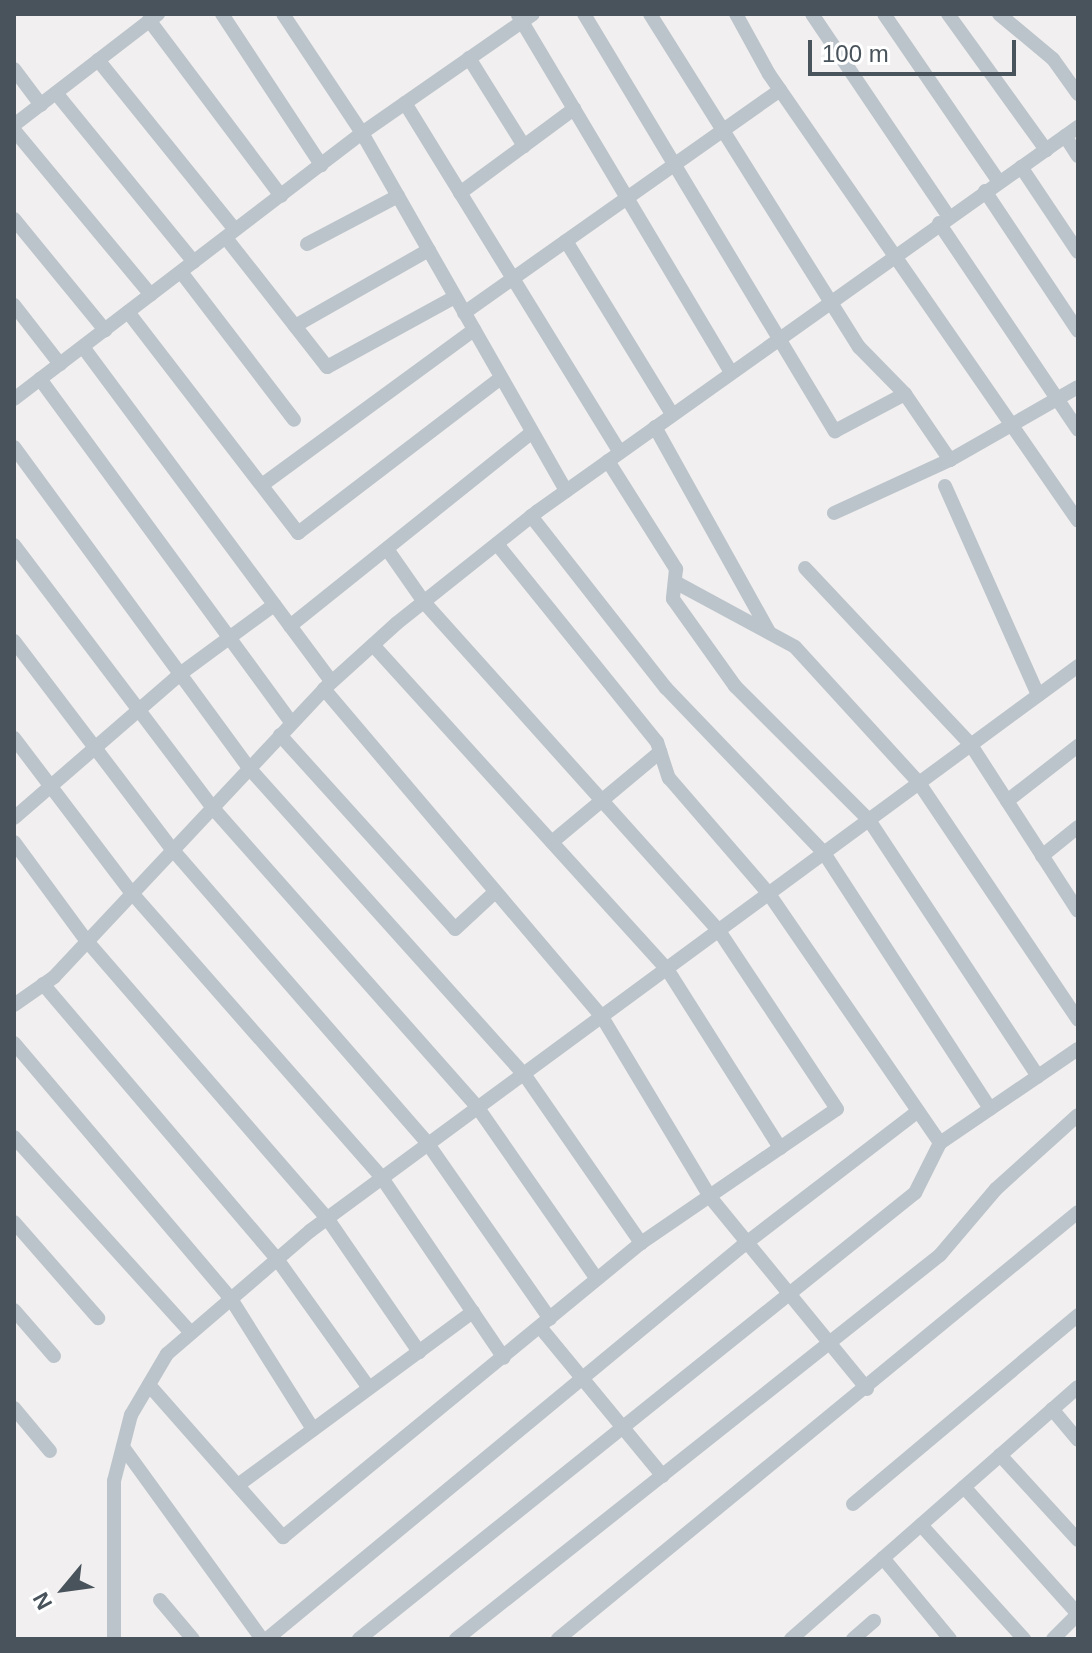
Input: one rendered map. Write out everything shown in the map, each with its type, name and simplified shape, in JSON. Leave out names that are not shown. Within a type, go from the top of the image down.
[{"type":"street","points":[[222,14],[321,165]]},
{"type":"street","points":[[283,14],[362,133],[566,491]]},
{"type":"street","points":[[584,14],[782,335],[835,431],[905,394]]},
{"type":"street","points":[[650,14],[859,347],[905,394],[950,460]]},
{"type":"street","points":[[736,14],[780,90],[1078,521]]},
{"type":"street","points":[[812,14],[1078,430]]},
{"type":"street","points":[[884,14],[999,182]]},
{"type":"street","points":[[948,14],[1046,150]]},
{"type":"street","points":[[999,14],[1053,59],[1078,94]]},
{"type":"street","points":[[15,397],[362,133],[524,16],[574,109],[731,372]]},
{"type":"street","points":[[151,295],[14,128],[154,17],[281,196]]},
{"type":"street","points":[[469,58],[524,146]]},
{"type":"street","points":[[98,60],[327,367],[455,297]]},
{"type":"street","points":[[14,69],[41,105]]},
{"type":"street","points":[[464,313],[780,90]]},
{"type":"street","points":[[56,93],[194,262]]},
{"type":"street","points":[[405,103],[513,279],[676,569],[673,599],[735,686],[869,820],[1038,1076]]},
{"type":"street","points":[[460,193],[574,109]]},
{"type":"street","points":[[14,1005],[43,984],[328,686],[424,602],[531,516],[893,255],[1072,132],[1078,156]]},
{"type":"street","points":[[1021,167],[1078,252]]},
{"type":"street","points":[[985,191],[1078,331]]},
{"type":"street","points":[[307,244],[398,196]]},
{"type":"street","points":[[14,219],[105,330]]},
{"type":"street","points":[[566,241],[672,414]]},
{"type":"street","points":[[295,326],[429,250]]},
{"type":"street","points":[[181,272],[294,420]]},
{"type":"street","points":[[14,305],[60,364]]},
{"type":"street","points":[[128,312],[298,533],[501,378]]},
{"type":"street","points":[[262,485],[474,330]]},
{"type":"street","points":[[83,347],[290,626],[328,686],[495,892],[602,1017],[710,1197],[867,1389]]},
{"type":"street","points":[[40,379],[292,723]]},
{"type":"street","points":[[834,513],[950,460],[1078,387]]},
{"type":"street","points":[[655,427],[769,632]]},
{"type":"street","points":[[290,626],[532,432]]},
{"type":"street","points":[[14,447],[249,768],[524,1074],[641,1243]]},
{"type":"street","points":[[945,486],[1038,695]]},
{"type":"street","points":[[531,516],[666,688],[824,853],[990,1109]]},
{"type":"street","points":[[497,544],[660,752],[669,778],[769,894],[940,1143]]},
{"type":"street","points":[[14,545],[212,807],[478,1108],[597,1279]]},
{"type":"street","points":[[149,1385],[283,1537],[641,1243],[837,1109],[719,931],[424,602],[387,549]]},
{"type":"street","points":[[805,568],[971,745],[1078,911]]},
{"type":"street","points":[[675,582],[795,647],[919,783],[1078,1020]]},
{"type":"street","points":[[14,818],[180,674],[274,605]]},
{"type":"street","points":[[14,641],[172,849],[428,1144],[584,1380],[663,1476]]},
{"type":"street","points":[[373,645],[667,969],[780,1148]]},
{"type":"street","points":[[114,1639],[114,1481],[123,1447],[149,1385],[191,1333],[327,1218],[1078,666]]},
{"type":"street","points":[[280,735],[455,929],[495,892]]},
{"type":"street","points":[[14,738],[131,892],[382,1178],[504,1358]]},
{"type":"street","points":[[1007,801],[1078,746]]},
{"type":"street","points":[[552,842],[660,752]]},
{"type":"street","points":[[1042,856],[1078,827]]},
{"type":"street","points":[[14,842],[86,940],[327,1218],[419,1352]]},
{"type":"street","points":[[43,984],[277,1259],[369,1388]]},
{"type":"street","points":[[14,1043],[231,1299],[313,1429]]},
{"type":"street","points":[[359,1639],[786,1290],[915,1193],[940,1143],[1078,1049]]},
{"type":"street","points":[[123,1447],[265,1639],[584,1380],[747,1242],[918,1111]]},
{"type":"street","points":[[456,1639],[940,1255],[996,1189],[1078,1115]]},
{"type":"street","points":[[14,1137],[191,1333]]},
{"type":"street","points":[[558,1639],[867,1389],[1078,1212]]},
{"type":"street","points":[[14,1222],[98,1318]]},
{"type":"street","points":[[14,1310],[54,1356]]},
{"type":"street","points":[[238,1485],[473,1312]]},
{"type":"street","points":[[853,1504],[1078,1315]]},
{"type":"street","points":[[791,1639],[1078,1387]]},
{"type":"street","points":[[14,1408],[50,1451]]},
{"type":"street","points":[[1052,1409],[1078,1440]]},
{"type":"street","points":[[1000,1455],[1078,1540]]},
{"type":"street","points":[[964,1487],[1078,1614],[1053,1639]]},
{"type":"street","points":[[921,1525],[1024,1639]]},
{"type":"street","points":[[883,1558],[950,1639]]},
{"type":"street","points":[[160,1600],[193,1639]]},
{"type":"street","points":[[853,1639],[874,1621]]}]
